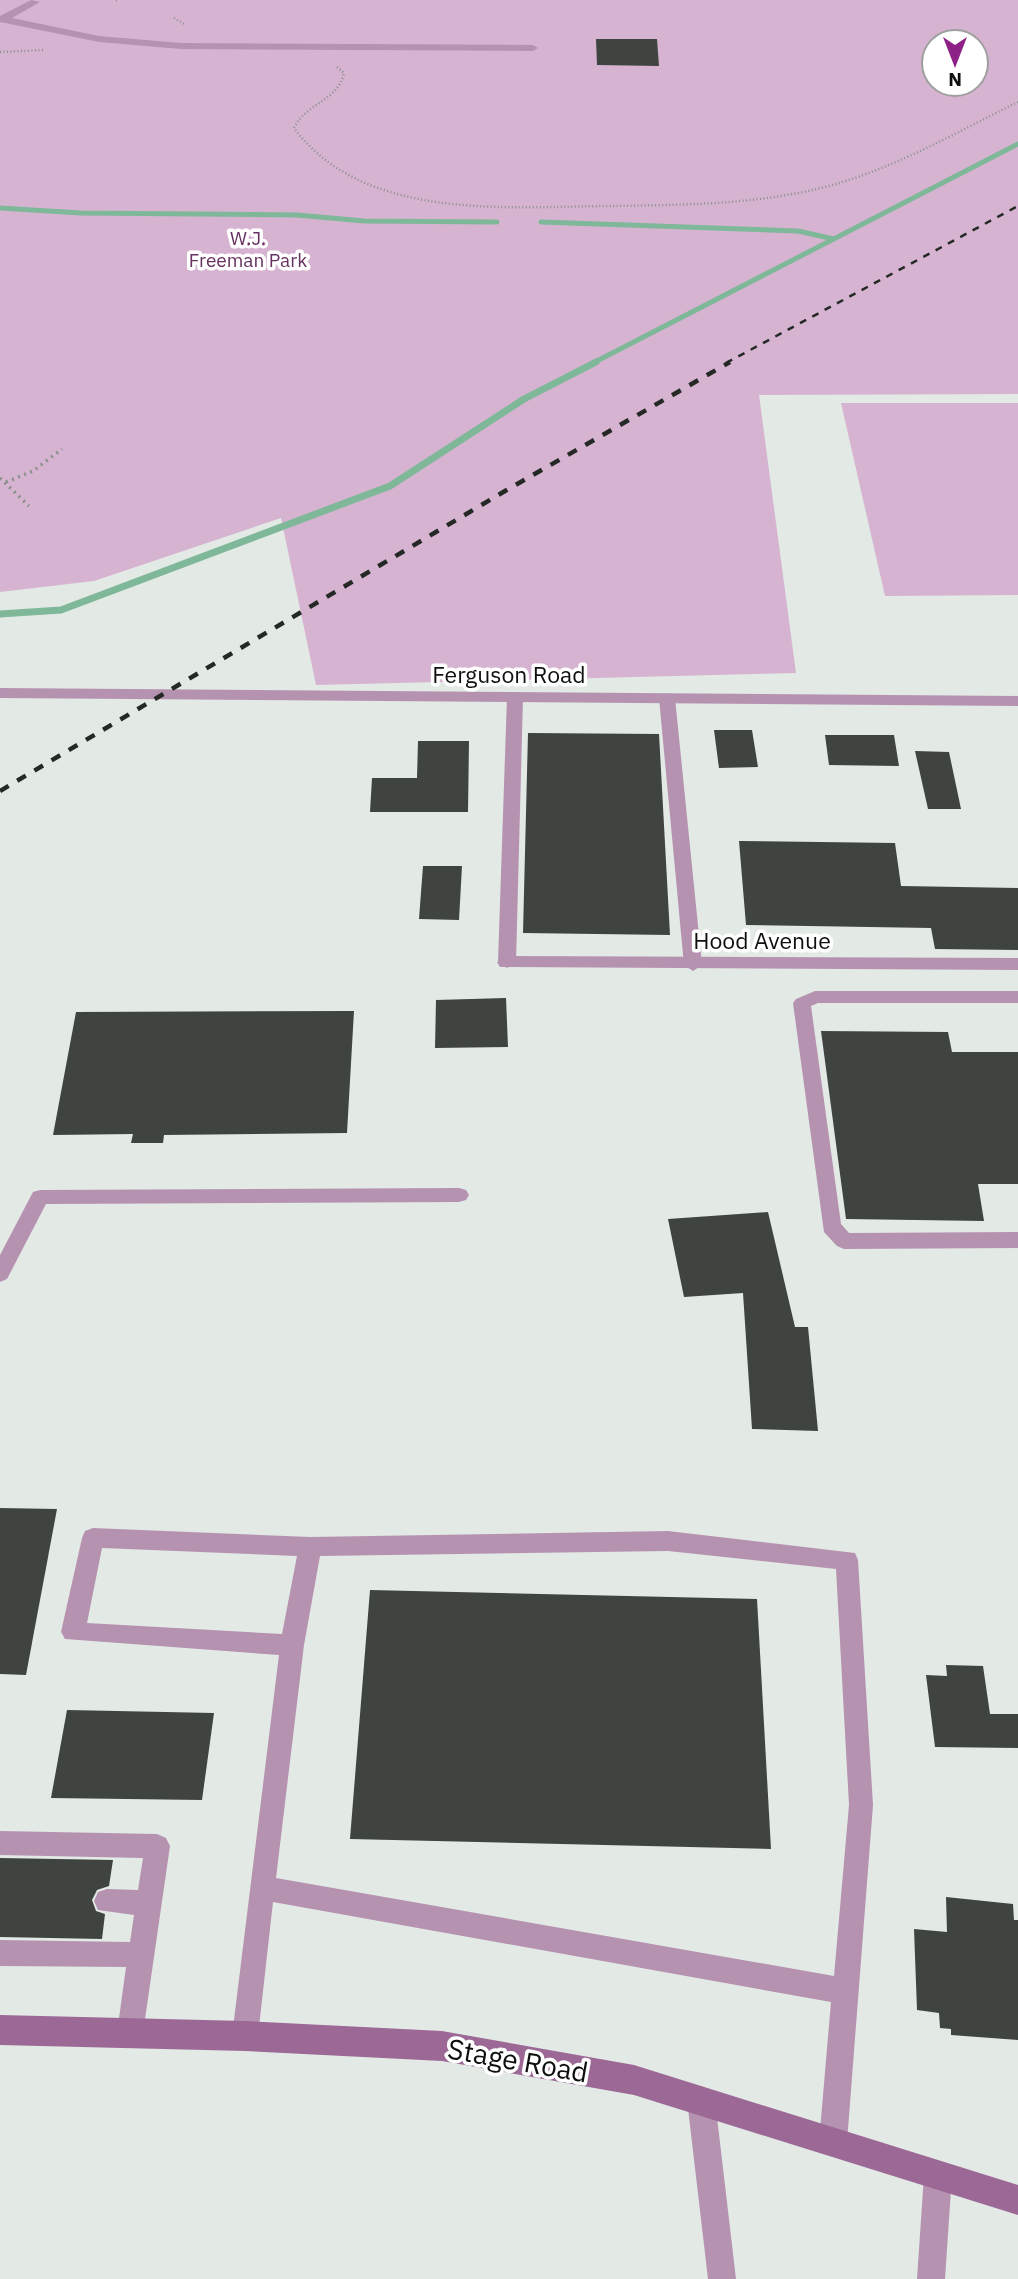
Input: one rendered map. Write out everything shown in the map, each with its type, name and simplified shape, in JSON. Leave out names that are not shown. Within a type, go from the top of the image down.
[{"type":"main road","name":"Stage Road","points":[[0,2030],[246,2036],[442,2046],[634,2080],[1018,2200]]},
{"type":"street","name":"Ferguson Road","points":[[0,694],[1018,701]]},
{"type":"street","name":"Hood Avenue","points":[[507,962],[693,965],[1018,964]]},
{"type":"lane","points":[[2,19],[35,2]]},
{"type":"lane","points":[[2,19],[99,38],[181,46],[533,48]]},
{"type":"lane","points":[[507,962],[515,697]]},
{"type":"lane","points":[[667,698],[693,965]]},
{"type":"lane","points":[[1018,996],[815,998],[802,1003],[831,1227],[845,1241],[1018,1240]]},
{"type":"lane","points":[[0,1274],[40,1197],[460,1195]]},
{"type":"lane","points":[[292,1645],[73,1632],[93,1538],[310,1547],[668,1541],[847,1560],[861,1805],[833,2141]]},
{"type":"lane","points":[[246,2036],[292,1645],[310,1547]]},
{"type":"lane","points":[[0,1843],[157,1846],[130,2033]]},
{"type":"lane","points":[[262,1888],[844,1991]]},
{"type":"lane","points":[[107,1901],[149,1903]]},
{"type":"lane","points":[[0,1953],[141,1955]]},
{"type":"lane","points":[[701,2100],[722,2279]]},
{"type":"lane","points":[[931,2279],[938,2175]]},
{"type":"path","points":[[0,52],[49,49]]},
{"type":"path","points":[[330,61],[344,73],[343,82],[338,90],[297,120],[294,128],[302,140],[317,155],[356,177],[428,200],[468,207],[679,203],[813,189],[868,171],[1018,102]]},
{"type":"path","points":[[6,482],[33,471],[62,449]]},
{"type":"path","points":[[0,478],[29,506]]},
{"type":"green space","name":"W.J. Freeman Park","points":[[0,0],[1018,0],[1018,394],[759,395],[796,673],[316,685],[281,518],[94,581],[0,592]]},
{"type":"green space","points":[[841,403],[1018,403],[1018,595],[885,596]]},
{"type":"building","points":[[596,39],[657,39],[659,66],[597,65]]},
{"type":"building","points":[[714,730],[752,730],[758,767],[719,768]]},
{"type":"building","points":[[528,733],[659,734],[670,935],[523,933]]},
{"type":"building","points":[[825,735],[894,735],[899,766],[829,765]]},
{"type":"building","points":[[418,741],[469,741],[468,812],[370,812],[372,778],[417,778]]},
{"type":"building","points":[[915,751],[949,752],[961,809],[928,809]]},
{"type":"building","points":[[739,841],[895,843],[901,886],[1018,888],[1018,950],[935,949],[931,928],[746,925]]},
{"type":"building","points":[[423,866],[462,866],[459,920],[419,919]]},
{"type":"building","points":[[506,998],[508,1047],[435,1048],[436,1000]]},
{"type":"building","points":[[354,1011],[347,1133],[164,1135],[163,1143],[131,1143],[133,1134],[53,1135],[76,1012]]},
{"type":"building","points":[[821,1031],[948,1032],[952,1052],[1018,1052],[1018,1184],[978,1184],[984,1221],[846,1219]]},
{"type":"building","points":[[768,1212],[795,1327],[808,1327],[818,1431],[752,1429],[743,1293],[684,1297],[668,1219]]},
{"type":"building","points":[[0,1508],[57,1509],[26,1675],[0,1674]]},
{"type":"building","points":[[370,1590],[757,1599],[771,1849],[350,1839]]},
{"type":"building","points":[[946,1665],[983,1666],[990,1714],[1018,1714],[1018,1748],[935,1747],[926,1675],[947,1676]]},
{"type":"building","points":[[67,1710],[214,1713],[202,1800],[51,1798]]},
{"type":"building","points":[[0,1858],[113,1860],[109,1886],[97,1890],[92,1900],[96,1911],[105,1914],[102,1939],[0,1937]]},
{"type":"building","points":[[946,1897],[1013,1904],[1014,1920],[1018,1920],[1018,2040],[951,2035],[951,2029],[940,2028],[939,2013],[917,2010],[914,1929],[947,1932]]},
{"type":"waterway","points":[[834,239],[1018,144]]},
{"type":"waterway","points":[[0,208],[81,213],[297,215],[364,221],[497,222]]},
{"type":"waterway","points":[[541,222],[798,231],[834,239]]},
{"type":"waterway","points":[[593,363],[834,239]]},
{"type":"waterway","points":[[0,614],[61,610],[390,486],[524,399],[596,362]]},
{"type":"railway","points":[[726,363],[1018,206]]},
{"type":"railway","points":[[0,791],[505,491],[730,362]]}]
